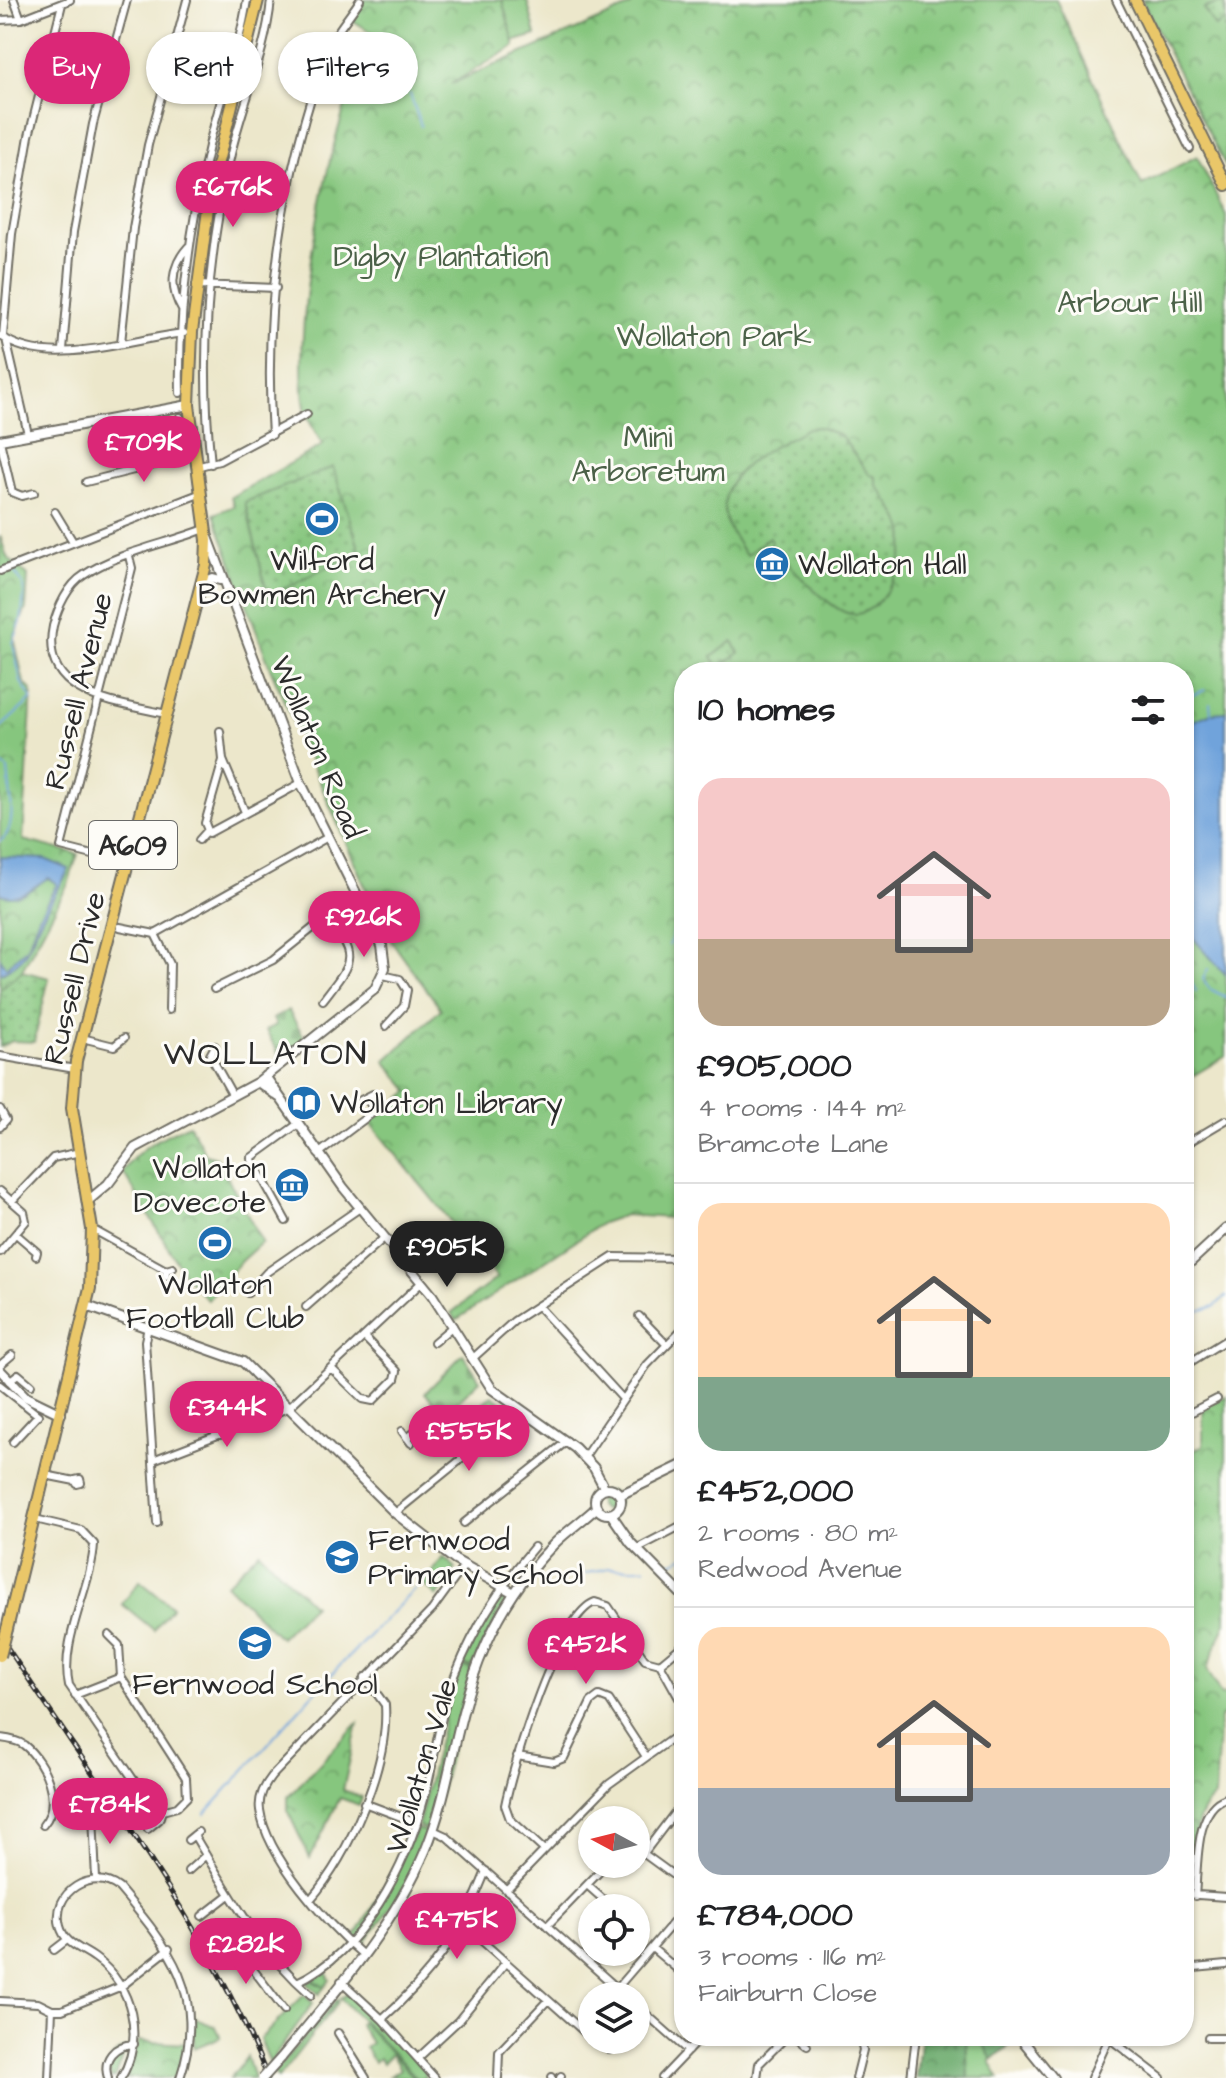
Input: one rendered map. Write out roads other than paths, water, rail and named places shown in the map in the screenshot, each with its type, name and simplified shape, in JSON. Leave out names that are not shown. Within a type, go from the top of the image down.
[{"type":"main road","name":"A609","points":[[202,584],[210,564],[196,467],[189,456],[186,332],[219,151],[258,0]]},
{"type":"main road","points":[[1135,0],[1226,185]]},
{"type":"main road","name":"Russell Drive","points":[[89,1200],[72,1108],[75,1069],[202,584]]},
{"type":"main road","name":"A609","points":[[0,1656],[87,1306],[92,1229],[89,1200]]},
{"type":"street","points":[[14,0],[21,19]]},
{"type":"street","points":[[0,20],[21,19],[70,0]]},
{"type":"street","points":[[63,350],[73,232],[81,185],[93,124],[127,0]]},
{"type":"street","points":[[121,343],[133,228],[148,145],[187,0]]},
{"type":"street","points":[[182,310],[190,246],[211,136],[247,0]]},
{"type":"street","points":[[211,464],[205,379],[212,285],[230,160],[265,37],[271,0]]},
{"type":"street","points":[[272,435],[270,373],[276,288],[286,214],[310,109],[328,50],[360,0]]},
{"type":"street","points":[[1116,0],[1190,149]]},
{"type":"street","points":[[28,434],[3,337],[12,234],[29,136],[62,4]]},
{"type":"street","points":[[180,393],[186,332],[182,310],[174,292],[174,275],[179,259],[190,246]]},
{"type":"street","points":[[196,285],[276,288]]},
{"type":"street","points":[[3,337],[29,351],[121,343],[186,332]]},
{"type":"street","points":[[7,501],[12,492],[0,440],[189,405]]},
{"type":"street","points":[[196,467],[211,464],[272,435],[307,414]]},
{"type":"street","points":[[86,482],[189,456],[180,417]]},
{"type":"street","points":[[12,492],[22,496],[34,493]]},
{"type":"street","points":[[0,571],[72,540],[199,494]]},
{"type":"street","points":[[58,514],[72,540]]},
{"type":"street","name":"Russell Avenue","points":[[128,864],[61,847],[132,568],[129,556],[205,531]]},
{"type":"street","points":[[129,556],[92,570],[73,584],[63,599],[52,631],[55,663],[65,680],[82,692],[167,714]]},
{"type":"street","name":"Wollaton Road","points":[[210,564],[223,584],[301,783],[382,945],[383,975]]},
{"type":"street","points":[[202,584],[213,578],[223,584]]},
{"type":"street","points":[[220,731],[223,760],[245,812]]},
{"type":"street","points":[[207,831],[205,823],[223,760]]},
{"type":"street","points":[[207,831],[212,832],[301,783]]},
{"type":"street","points":[[199,840],[207,831]]},
{"type":"street","points":[[120,927],[155,934],[328,837]]},
{"type":"street","points":[[214,989],[275,959],[358,897]]},
{"type":"street","points":[[323,1000],[346,973],[349,963],[338,932],[325,919]]},
{"type":"street","points":[[155,934],[170,964],[173,991],[169,1010]]},
{"type":"street","points":[[270,952],[275,959]]},
{"type":"street","points":[[89,1200],[108,1184],[135,1148],[261,1079],[375,989],[383,975],[400,979],[407,990],[401,1011],[386,1026]]},
{"type":"street","points":[[82,1038],[114,1046],[124,1038]]},
{"type":"street","points":[[215,1046],[210,1055],[233,1096]]},
{"type":"street","points":[[0,1056],[75,1069]]},
{"type":"street","points":[[261,1079],[279,1097],[318,1154],[422,1282],[497,1395],[567,1441],[585,1456],[604,1487],[613,1488],[620,1495]]},
{"type":"street","points":[[318,1154],[372,1115],[375,1111],[364,1099],[373,1094]]},
{"type":"street","points":[[0,1109],[6,1120],[0,1127]]},
{"type":"street","points":[[1194,1139],[1226,1120]]},
{"type":"street","points":[[286,1221],[272,1201],[270,1188],[252,1154],[298,1124]]},
{"type":"street","points":[[12,1201],[53,1158],[80,1152]]},
{"type":"street","points":[[0,1191],[24,1212],[26,1221],[0,1252]]},
{"type":"street","points":[[248,1293],[267,1272],[360,1208]]},
{"type":"street","points":[[92,1229],[169,1271]]},
{"type":"street","points":[[1194,1259],[1226,1229]]},
{"type":"street","points":[[16,1234],[37,1252],[36,1256]]},
{"type":"street","points":[[306,1307],[384,1238]]},
{"type":"street","points":[[472,1359],[506,1327],[613,1257],[674,1258]]},
{"type":"street","points":[[153,1460],[288,1408],[422,1282]]},
{"type":"street","points":[[87,1306],[239,1359],[395,1513],[464,1566],[514,1593]]},
{"type":"street","points":[[538,1306],[623,1399]]},
{"type":"street","points":[[639,1316],[665,1343]]},
{"type":"street","points":[[149,1326],[145,1341],[157,1523]]},
{"type":"street","points":[[434,1342],[453,1326]]},
{"type":"street","points":[[585,1456],[623,1399],[674,1335]]},
{"type":"street","points":[[332,1369],[366,1401],[373,1401],[395,1379],[396,1369],[364,1337]]},
{"type":"street","points":[[1194,1360],[1226,1340]]},
{"type":"street","points":[[12,1355],[0,1368],[4,1383],[38,1415],[15,1443]]},
{"type":"street","points":[[4,1383],[18,1374],[31,1385]]},
{"type":"street","points":[[196,1394],[220,1435]]},
{"type":"street","points":[[1194,1413],[1217,1399]]},
{"type":"street","points":[[29,1404],[61,1414]]},
{"type":"street","points":[[395,1513],[522,1410]]},
{"type":"street","points":[[402,1431],[409,1441],[436,1420],[453,1419],[462,1422],[481,1445]]},
{"type":"street","points":[[464,1523],[567,1441]]},
{"type":"street","points":[[620,1495],[674,1469]]},
{"type":"street","points":[[45,1475],[75,1481]]},
{"type":"street","name":"Wollaton Vale","points":[[263,2078],[362,1954],[408,1885],[433,1830],[475,1669],[493,1629],[514,1593],[553,1546],[596,1508],[595,1500],[604,1487]]},
{"type":"street","points":[[611,1514],[619,1505],[620,1495]]},
{"type":"street","points":[[596,1508],[611,1514],[636,1549],[674,1587]]},
{"type":"street","points":[[35,1519],[81,1530],[94,1544],[67,1671],[75,1695],[148,1801],[162,1811]]},
{"type":"street","points":[[636,1549],[674,1529]]},
{"type":"street","name":"Wollaton Vale","points":[[297,1982],[330,1963],[385,1890],[417,1823],[451,1688],[474,1633],[502,1587],[534,1547]]},
{"type":"street","points":[[362,1954],[310,1900],[290,1872],[262,1819],[261,1796],[272,1776],[432,1610],[464,1566]]},
{"type":"street","points":[[544,1850],[506,1813],[517,1756],[554,1661],[588,1605],[597,1602],[608,1606],[645,1660],[660,1664],[674,1689]]},
{"type":"street","points":[[109,1635],[120,1649],[121,1677],[188,1781],[184,1802],[162,1811],[159,1820],[148,1829]]},
{"type":"street","points":[[120,1649],[129,1646]]},
{"type":"street","points":[[660,1664],[674,1652]]},
{"type":"street","points":[[75,1695],[121,1677]]},
{"type":"street","points":[[310,1900],[341,1854],[364,1803],[377,1760],[385,1709],[381,1696],[365,1677]]},
{"type":"street","points":[[517,1756],[554,1762],[564,1758],[591,1702],[599,1696],[609,1700],[645,1755]]},
{"type":"street","points":[[506,1890],[609,1784],[674,1736]]},
{"type":"street","points":[[0,1738],[24,1745],[53,1781],[43,1825]]},
{"type":"street","points":[[1226,1798],[1215,1803],[1206,1814],[1195,1896],[1226,1897]]},
{"type":"street","points":[[364,1803],[417,1823]]},
{"type":"street","points":[[650,1845],[674,1812]]},
{"type":"street","points":[[95,1819],[96,1879]]},
{"type":"street","points":[[433,1830],[446,1836],[610,1982]]},
{"type":"street","points":[[193,1836],[252,1929],[311,1995]]},
{"type":"street","points":[[188,1871],[206,1855]]},
{"type":"street","points":[[650,1858],[674,1876]]},
{"type":"street","points":[[382,2019],[432,1971],[463,1924],[486,1871]]},
{"type":"street","points":[[547,1926],[594,1878]]},
{"type":"street","points":[[121,2078],[134,2044],[132,2015],[120,1987],[97,1959],[67,1940],[60,1926],[61,1904],[77,1885],[96,1879],[119,1888],[169,1949],[188,2001],[188,2043],[180,2078]]},
{"type":"street","points":[[587,1885],[598,1894]]},
{"type":"street","points":[[202,1916],[229,1895]]},
{"type":"street","points":[[622,1982],[674,1922]]},
{"type":"street","points":[[463,1924],[578,2027]]},
{"type":"street","points":[[221,1951],[252,1929]]},
{"type":"street","points":[[54,1949],[67,1940]]},
{"type":"street","points":[[233,1943],[284,2010]]},
{"type":"street","points":[[652,1948],[674,1967]]},
{"type":"street","points":[[0,2001],[38,2003],[52,2010],[67,2008],[120,1987],[169,1949]]},
{"type":"street","points":[[418,2058],[458,2021],[506,1962]]},
{"type":"street","points":[[1194,1968],[1226,1965]]},
{"type":"street","points":[[341,1981],[382,2019],[433,2078]]},
{"type":"street","points":[[498,2078],[496,2062],[499,2052],[548,2000]]},
{"type":"street","points":[[49,2078],[52,2010]]},
{"type":"street","points":[[650,2018],[674,2039]]},
{"type":"street","points":[[338,2033],[366,2078]]},
{"type":"street","points":[[1208,2038],[1226,2038]]},
{"type":"street","points":[[108,2078],[106,2065],[113,2051],[120,2045],[134,2044]]},
{"type":"street","points":[[682,2046],[688,2051]]},
{"type":"street","points":[[662,2078],[693,2046]]},
{"type":"street","points":[[757,2078],[759,2064],[777,2046]]},
{"type":"street","points":[[856,2078],[862,2046]]},
{"type":"street","points":[[911,2078],[915,2046]]},
{"type":"street","points":[[1027,2046],[1053,2078]]},
{"type":"street","points":[[1091,2078],[1106,2046]]},
{"type":"street","points":[[1121,2046],[1161,2078]]},
{"type":"water","points":[[1226,712],[1226,975],[1194,939],[1194,721],[1211,713]]},
{"type":"water","points":[[0,857],[45,859],[69,869],[24,955],[0,974],[0,958],[6,967],[27,948],[39,916],[57,884],[48,878],[20,895],[0,894]]},
{"type":"waterway","points":[[413,104],[421,126]]},
{"type":"waterway","points":[[0,728],[32,699],[21,682],[13,643],[21,622],[24,595],[23,584],[13,570]]},
{"type":"waterway","points":[[1194,694],[1205,690]]},
{"type":"waterway","points":[[1210,703],[1211,713]]},
{"type":"waterway","points":[[0,764],[8,770],[12,808],[9,828],[0,841]]},
{"type":"waterway","points":[[671,941],[669,945],[674,933]]},
{"type":"waterway","points":[[1208,969],[1203,979],[1210,989],[1226,997]]},
{"type":"waterway","points":[[1194,1313],[1215,1306],[1226,1296]]},
{"type":"waterway","points":[[661,1563],[674,1562]]},
{"type":"waterway","points":[[580,1575],[608,1568],[645,1568]]},
{"type":"waterway","points":[[205,1814],[321,1685],[415,1589]]},
{"type":"railway","points":[[0,1636],[180,1906],[242,2019],[268,2078]]},
{"type":"place","name":"Wilford Bowmen Archery","points":[[322,519]]},
{"type":"place","name":"Wollaton Hall","points":[[772,564]]},
{"type":"place","name":"Wollaton Library","points":[[304,1103]]},
{"type":"place","name":"Wollaton Dovecote","points":[[292,1185]]},
{"type":"place","name":"Wollaton Football Club","points":[[215,1243]]},
{"type":"place","name":"Fernwood Primary School","points":[[342,1557]]},
{"type":"place","name":"Fernwood School","points":[[255,1643]]},
{"type":"district","name":"WOLLATON","points":[[266,1052]]},
{"type":"park label","name":"Digby Plantation","points":[[441,256]]},
{"type":"park label","name":"Arbour Hill","points":[[1130,302]]},
{"type":"park label","name":"Wollaton Park","points":[[714,336]]},
{"type":"park label","name":"Mini Arboretum","points":[[648,454]]}]
